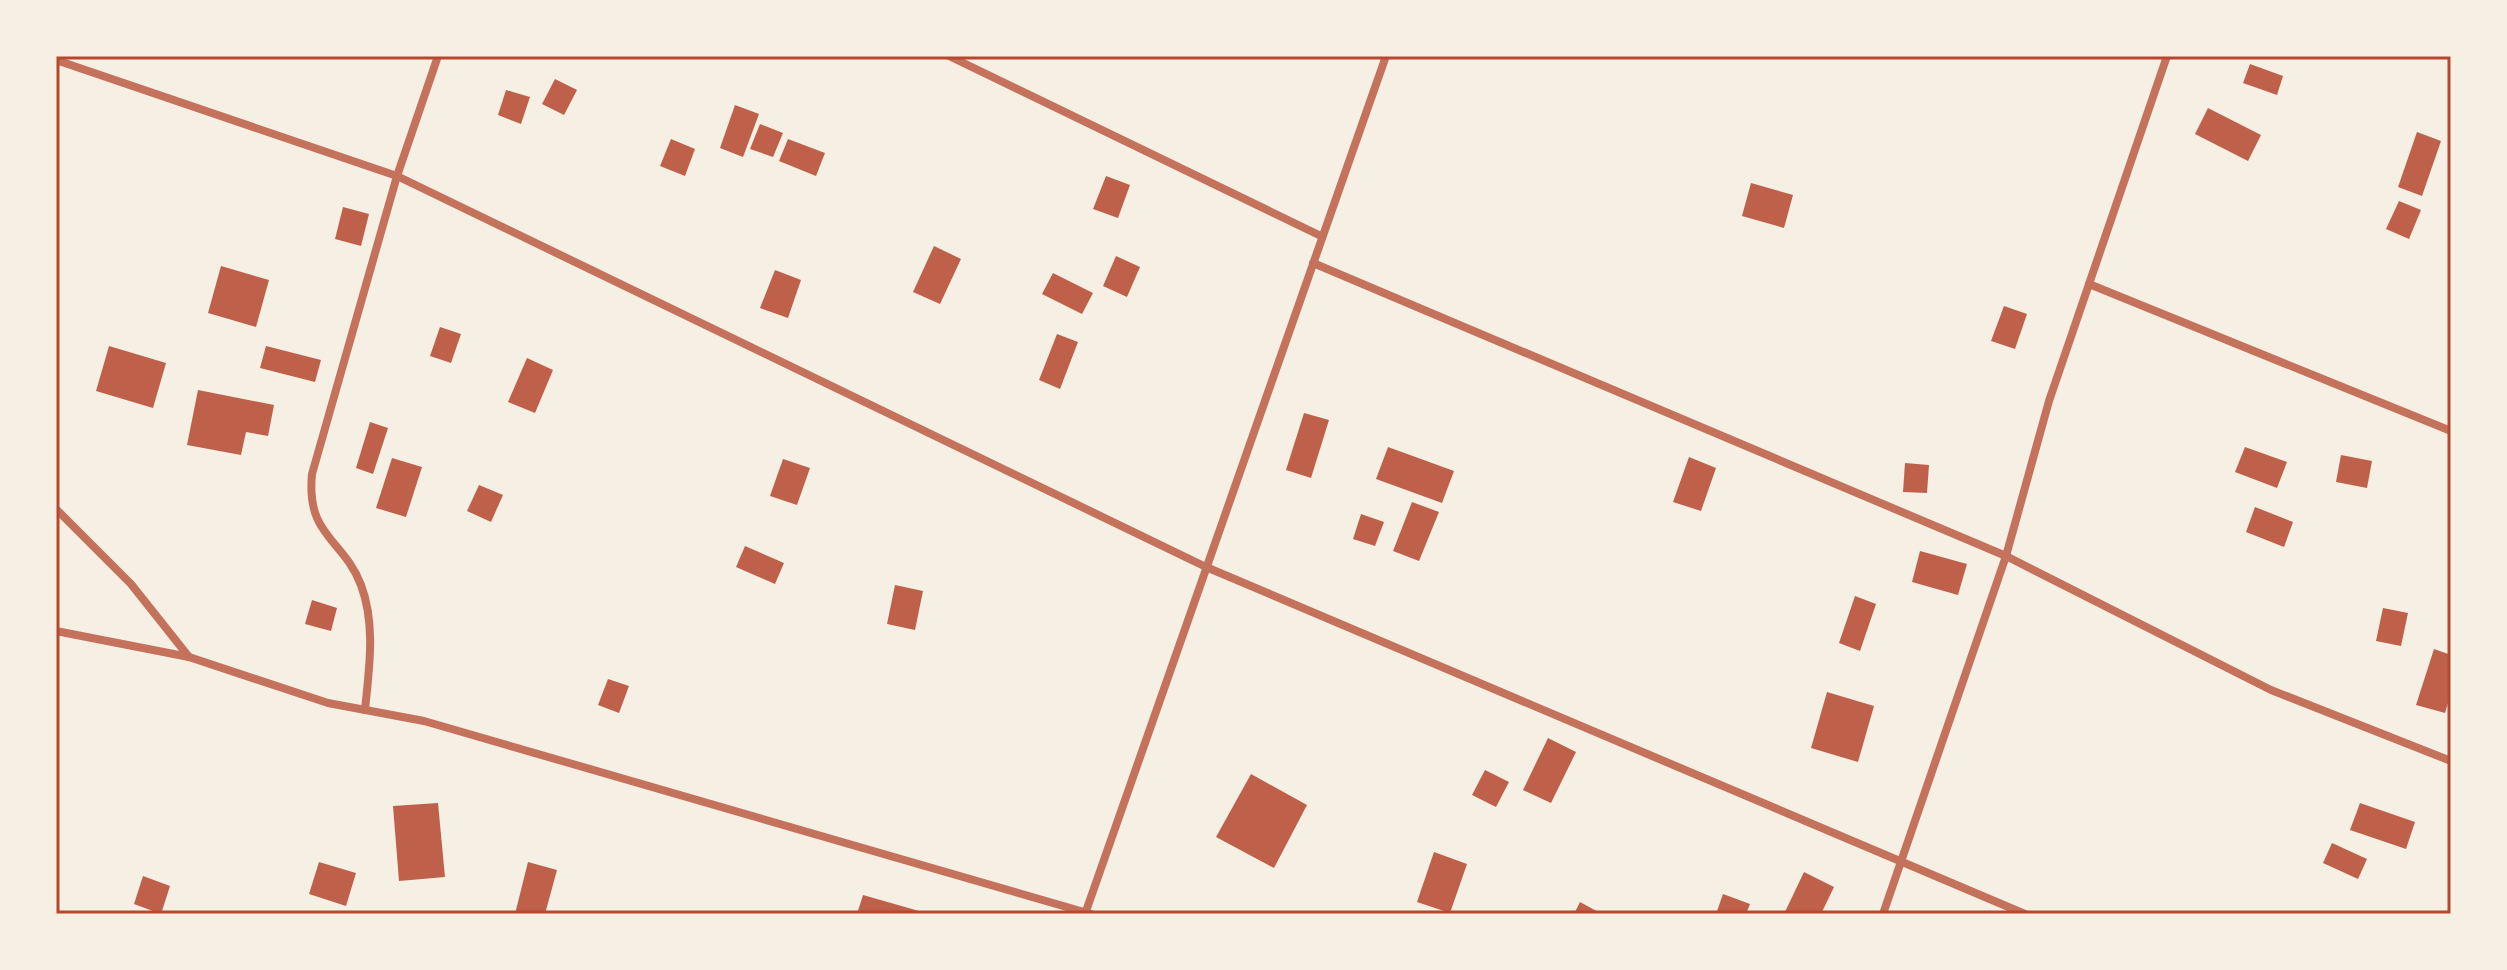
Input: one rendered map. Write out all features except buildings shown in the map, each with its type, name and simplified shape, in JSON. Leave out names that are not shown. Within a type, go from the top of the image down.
[{"type":"street","points":[[365,710],[371,657],[369,619],[361,585],[324,531],[310,497],[312,474],[397,176],[438,56]]},
{"type":"street","points":[[949,56],[1321,236]]},
{"type":"street","points":[[56,631],[189,657],[328,703],[439,725],[1087,913],[1386,56]]},
{"type":"street","points":[[1883,914],[2006,556],[2049,401],[2167,56]]},
{"type":"street","points":[[56,60],[397,176],[1206,567],[2025,914]]},
{"type":"street","points":[[1313,263],[2006,556],[2271,690],[2451,761]]},
{"type":"street","points":[[2089,284],[2451,431]]},
{"type":"street","points":[[56,509],[131,584],[189,657]]}]
